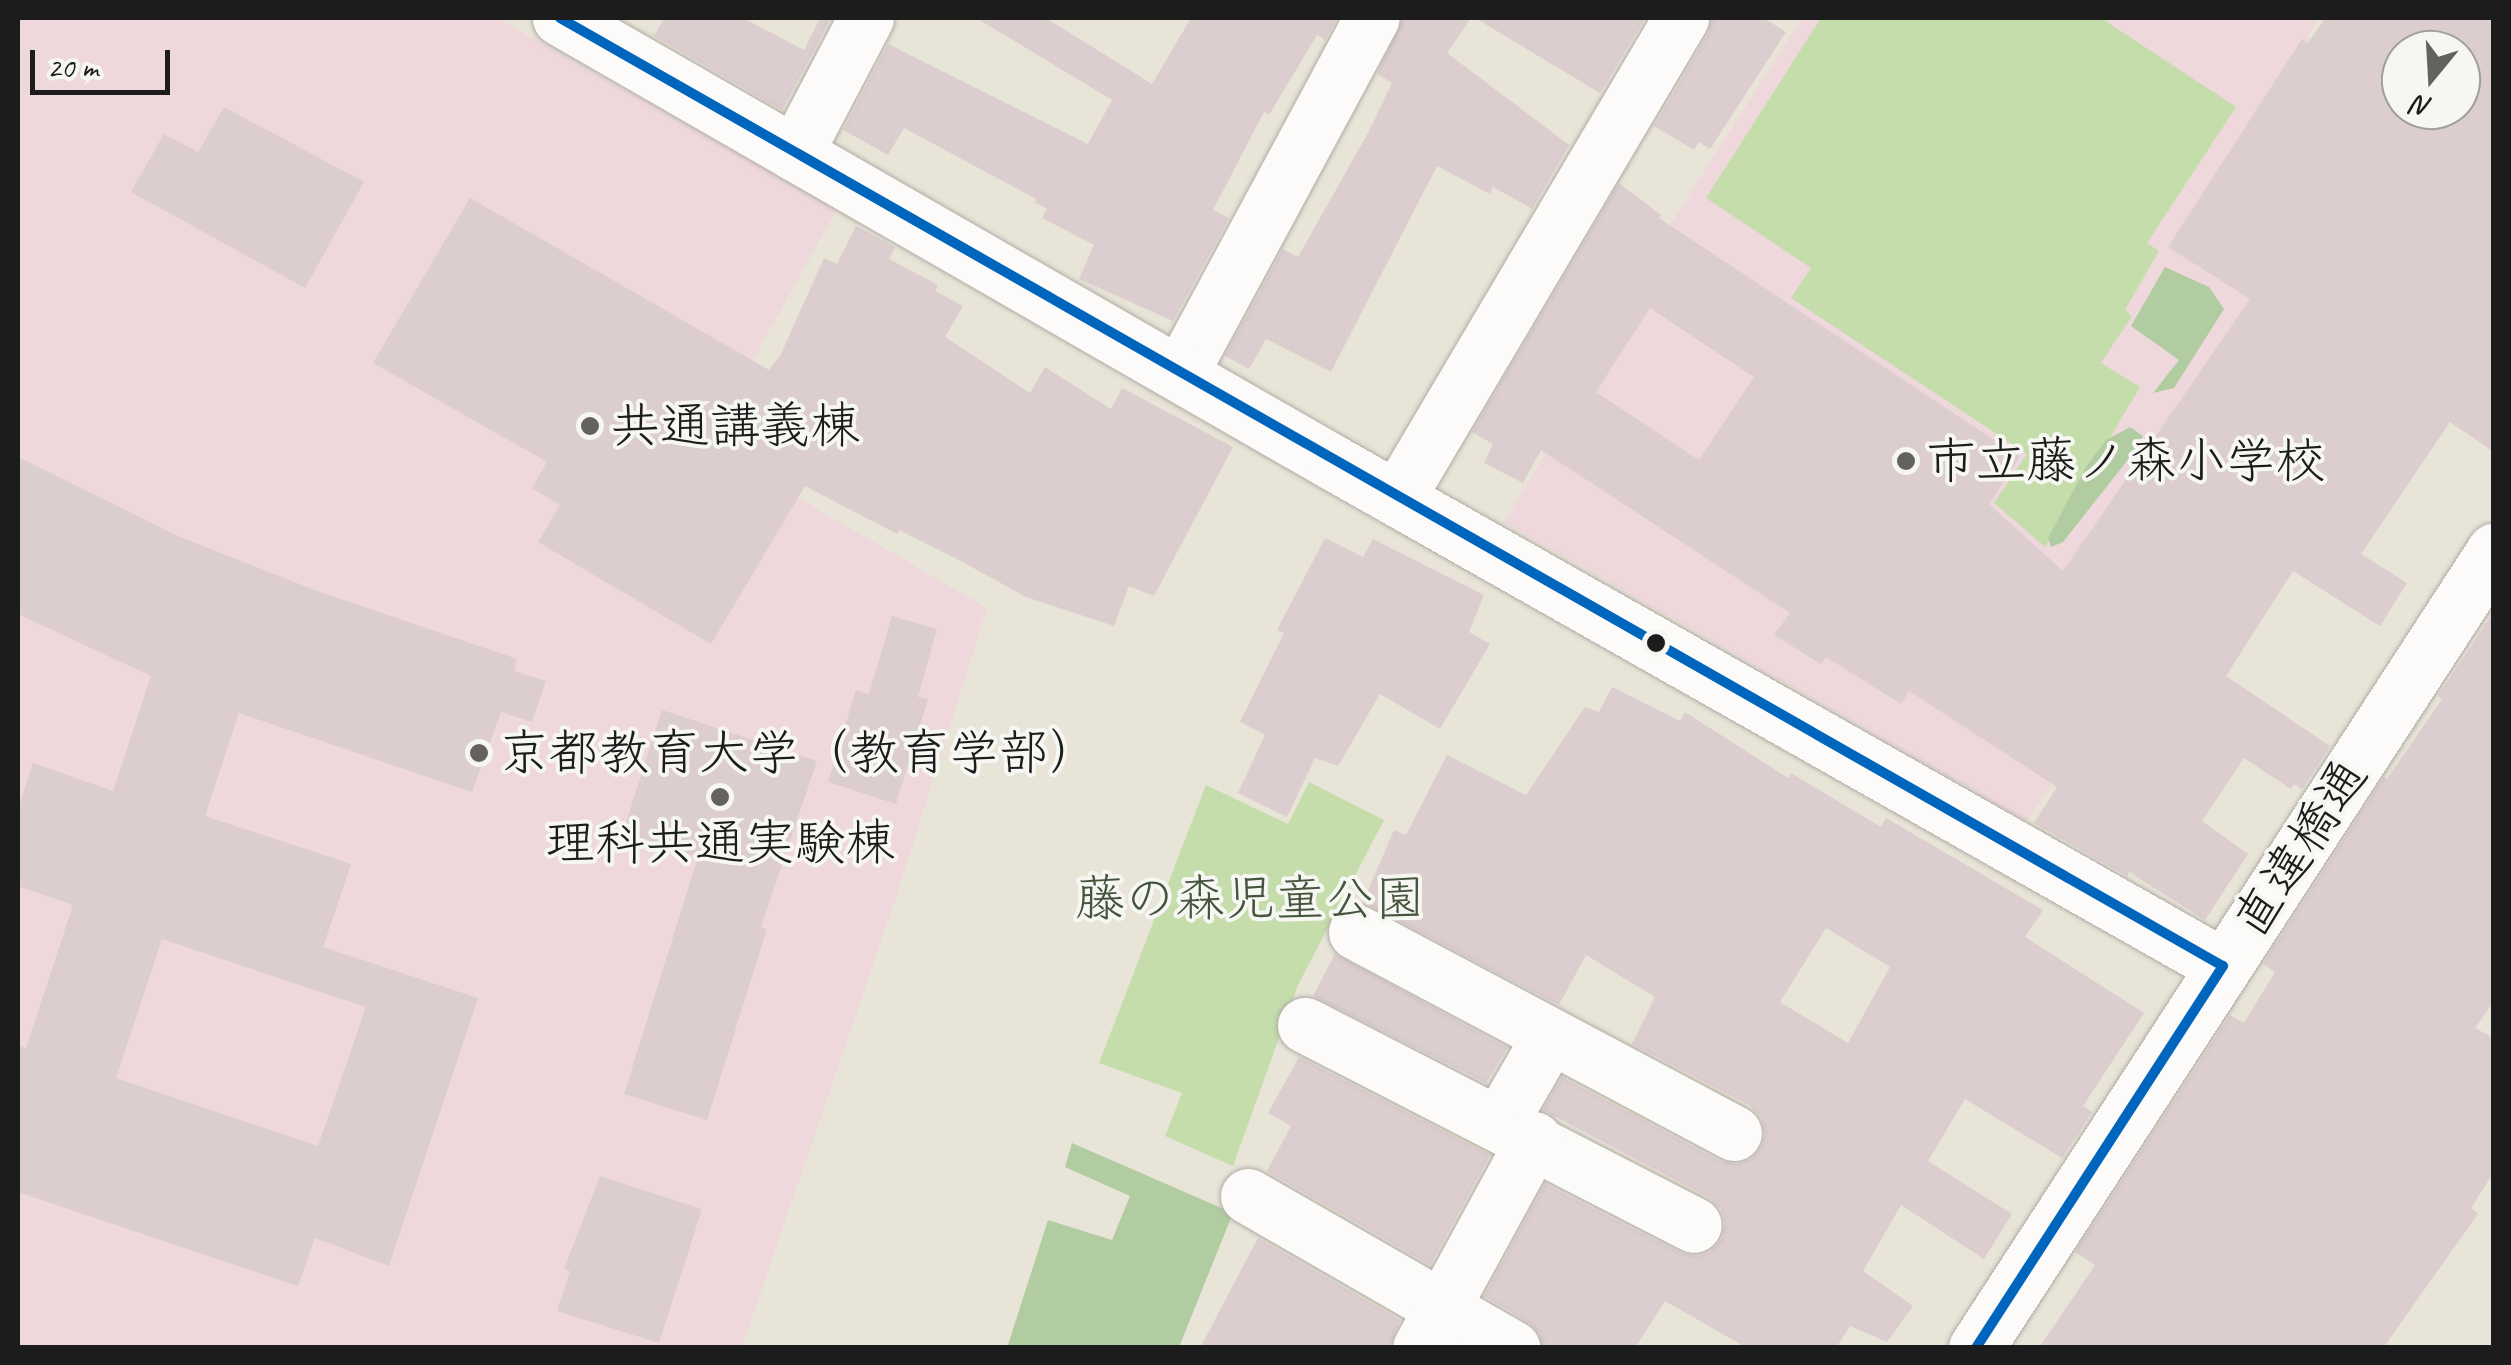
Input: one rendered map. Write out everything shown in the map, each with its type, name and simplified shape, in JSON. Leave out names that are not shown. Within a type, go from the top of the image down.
[{"type":"street","points":[[560,18],[2224,966]]},
{"type":"street","points":[[796,153],[866,18]]},
{"type":"street","points":[[1181,372],[1372,18]]},
{"type":"street","points":[[1397,498],[1681,18]]},
{"type":"street","name":"直違橋通","points":[[1976,1348],[2494,551]]},
{"type":"street","points":[[1356,932],[1734,1133]]},
{"type":"street","points":[[1305,1025],[1516,1130],[1694,1225]]},
{"type":"street","points":[[1431,1327],[1516,1130],[1549,1037]]},
{"type":"street","points":[[1248,1196],[1431,1327],[1512,1348]]},
{"type":"shaded area","name":"京都教育大学（教育学部）","points":[[18,18],[497,18],[837,209],[706,444],[987,608],[896,898],[742,1347],[18,1347]]},
{"type":"shaded area","name":"市立藤ノ森小学校","points":[[1802,18],[2319,18],[2307,37],[2381,85],[2381,130],[2441,130],[2481,150],[2027,821],[1504,522],[1579,399],[1598,338]]},
{"type":"green space","points":[[1821,18],[2101,18],[2236,107],[2147,243],[2159,251],[2125,310],[2132,316],[2101,363],[2140,387],[2045,547],[1994,503],[2027,454],[1791,298],[1811,268],[1706,198]]},
{"type":"green space","points":[[2165,267],[2209,287],[2224,309],[2174,388],[2153,393],[2179,360],[2131,326]]},
{"type":"green space","points":[[2130,427],[2143,436],[2134,452],[2063,542],[2051,547],[2048,538],[2086,467],[2106,440]]},
{"type":"green space","name":"藤の森児童公園","points":[[1309,782],[1384,820],[1298,985],[1233,1166],[1165,1136],[1182,1093],[1099,1063],[1206,785],[1288,824]]},
{"type":"green space","points":[[1072,1143],[1233,1213],[1179,1347],[1007,1348],[1048,1220],[1112,1240],[1130,1196],[1065,1167]]},
{"type":"building","points":[[664,18],[743,18],[804,50],[820,18],[831,18],[782,110],[654,36]]},
{"type":"building","points":[[976,18],[1046,18],[1152,84],[1191,18],[1337,18],[1325,40],[1317,35],[1269,115],[1264,112],[1213,210],[1229,218],[1173,321],[1079,279],[1094,245],[1042,218],[1047,208],[1035,203],[1036,199],[904,128],[888,155],[843,130],[888,44],[1088,144],[1112,100]]},
{"type":"building","points":[[1403,18],[1471,18],[1447,53],[1569,145],[1532,209],[1493,187],[1490,194],[1437,166],[1331,372],[1266,339],[1249,369],[1225,356],[1283,249],[1298,257],[1368,133],[1392,83],[1377,74]]},
{"type":"building","points":[[1475,18],[1645,18],[1600,93]]},
{"type":"building","points":[[1712,18],[1764,18],[1786,32],[1710,149],[1699,142],[1694,150],[1654,126],[1708,34]]},
{"type":"building","points":[[2325,18],[2494,18],[2494,452],[2450,422],[2361,554],[2407,583],[2380,626],[2293,571],[2226,676],[2330,746],[2302,789],[2294,784],[2291,789],[2244,758],[2202,821],[2248,854],[2205,920],[2129,872],[2127,876],[2034,823],[2057,787],[1909,691],[1901,704],[1826,657],[1821,664],[1774,635],[1790,613],[1541,450],[1523,483],[1484,463],[1493,444],[1472,432],[1619,183],[1661,215],[1659,218],[2020,457],[1989,504],[2063,571],[2250,299],[2168,247],[2302,39],[2308,43]],"holes":[[[1650,308],[1754,377],[1699,460],[1596,392]]]},
{"type":"building","points":[[224,107],[364,182],[305,288],[131,192],[164,134],[198,152]]},
{"type":"building","points":[[470,198],[769,370],[780,356],[824,258],[837,264],[856,226],[895,247],[889,259],[938,285],[935,291],[963,306],[945,337],[1030,393],[1045,367],[1111,409],[1122,388],[1233,447],[1154,596],[1129,586],[1114,626],[1026,597],[805,486],[711,644],[538,542],[560,505],[532,488],[547,462],[373,363]]},
{"type":"building","points":[[18,457],[178,536],[317,591],[517,659],[514,671],[546,681],[532,722],[501,712],[472,792],[239,713],[205,816],[351,864],[323,947],[478,998],[389,1266],[315,1238],[298,1286],[18,1192],[18,1045],[26,1048],[73,905],[18,886],[18,809],[33,763],[113,791],[151,676],[18,614]],"holes":[[[162,939],[366,1007],[318,1146],[116,1078]]]},
{"type":"building","points":[[1325,538],[1363,557],[1373,539],[1484,595],[1469,632],[1490,644],[1440,729],[1380,694],[1338,766],[1315,758],[1287,817],[1238,793],[1265,735],[1240,722],[1284,633],[1277,630]]},
{"type":"building","points":[[2494,612],[2494,1001],[2475,1028],[2494,1038],[2494,1172],[2471,1208],[2478,1214],[2383,1348],[2039,1348],[2095,1265],[2075,1252],[2230,1015],[2244,1023],[2275,972],[2263,964],[2384,777],[2387,779],[2442,699],[2438,696]]},
{"type":"building","points":[[892,616],[937,629],[918,697],[928,699],[896,804],[828,782],[856,690],[869,694]]},
{"type":"building","points":[[1612,687],[1680,721],[1685,712],[1788,778],[1791,773],[1881,827],[1886,818],[2043,910],[2025,937],[2144,1013],[2083,1106],[2092,1112],[2062,1158],[1965,1099],[1928,1161],[2012,1214],[1984,1259],[1901,1205],[1863,1271],[1913,1306],[1887,1342],[1850,1326],[1836,1348],[1747,1348],[1665,1301],[1635,1348],[1543,1348],[1539,1333],[1528,1322],[1484,1296],[1545,1184],[1681,1253],[1696,1256],[1710,1252],[1722,1238],[1725,1223],[1721,1209],[1708,1197],[1543,1110],[1562,1077],[1720,1161],[1736,1164],[1751,1159],[1761,1148],[1765,1133],[1761,1117],[1749,1105],[1632,1044],[1655,997],[1586,955],[1559,1005],[1363,902],[1394,830],[1406,835],[1447,755],[1526,795],[1585,707],[1599,712]],"holes":[[[1826,928],[1890,967],[1848,1043],[1780,1002]]]},
{"type":"building","points":[[662,710],[817,761],[761,927],[767,929],[707,1120],[624,1094],[698,857],[623,832]]},
{"type":"building","points":[[1335,954],[1507,1048],[1486,1083],[1313,996]]},
{"type":"building","points":[[1299,1057],[1490,1155],[1430,1265],[1267,1171],[1291,1126],[1268,1113]]},
{"type":"building","points":[[600,1176],[702,1209],[659,1343],[557,1311],[570,1271],[564,1269]]},
{"type":"building","points":[[1258,1238],[1400,1320],[1389,1348],[1200,1348]]},
{"type":"transit line","points":[[560,18],[2223,966],[1976,1348]]},
{"type":"place","name":"共通講義棟","points":[[590,426]]},
{"type":"place","name":"市立藤ノ森小学校","points":[[1906,461]]},
{"type":"place","name":"京都教育大学（教育学部）","points":[[479,753]]},
{"type":"place","name":"理科共通実験棟","points":[[720,797]]}]
